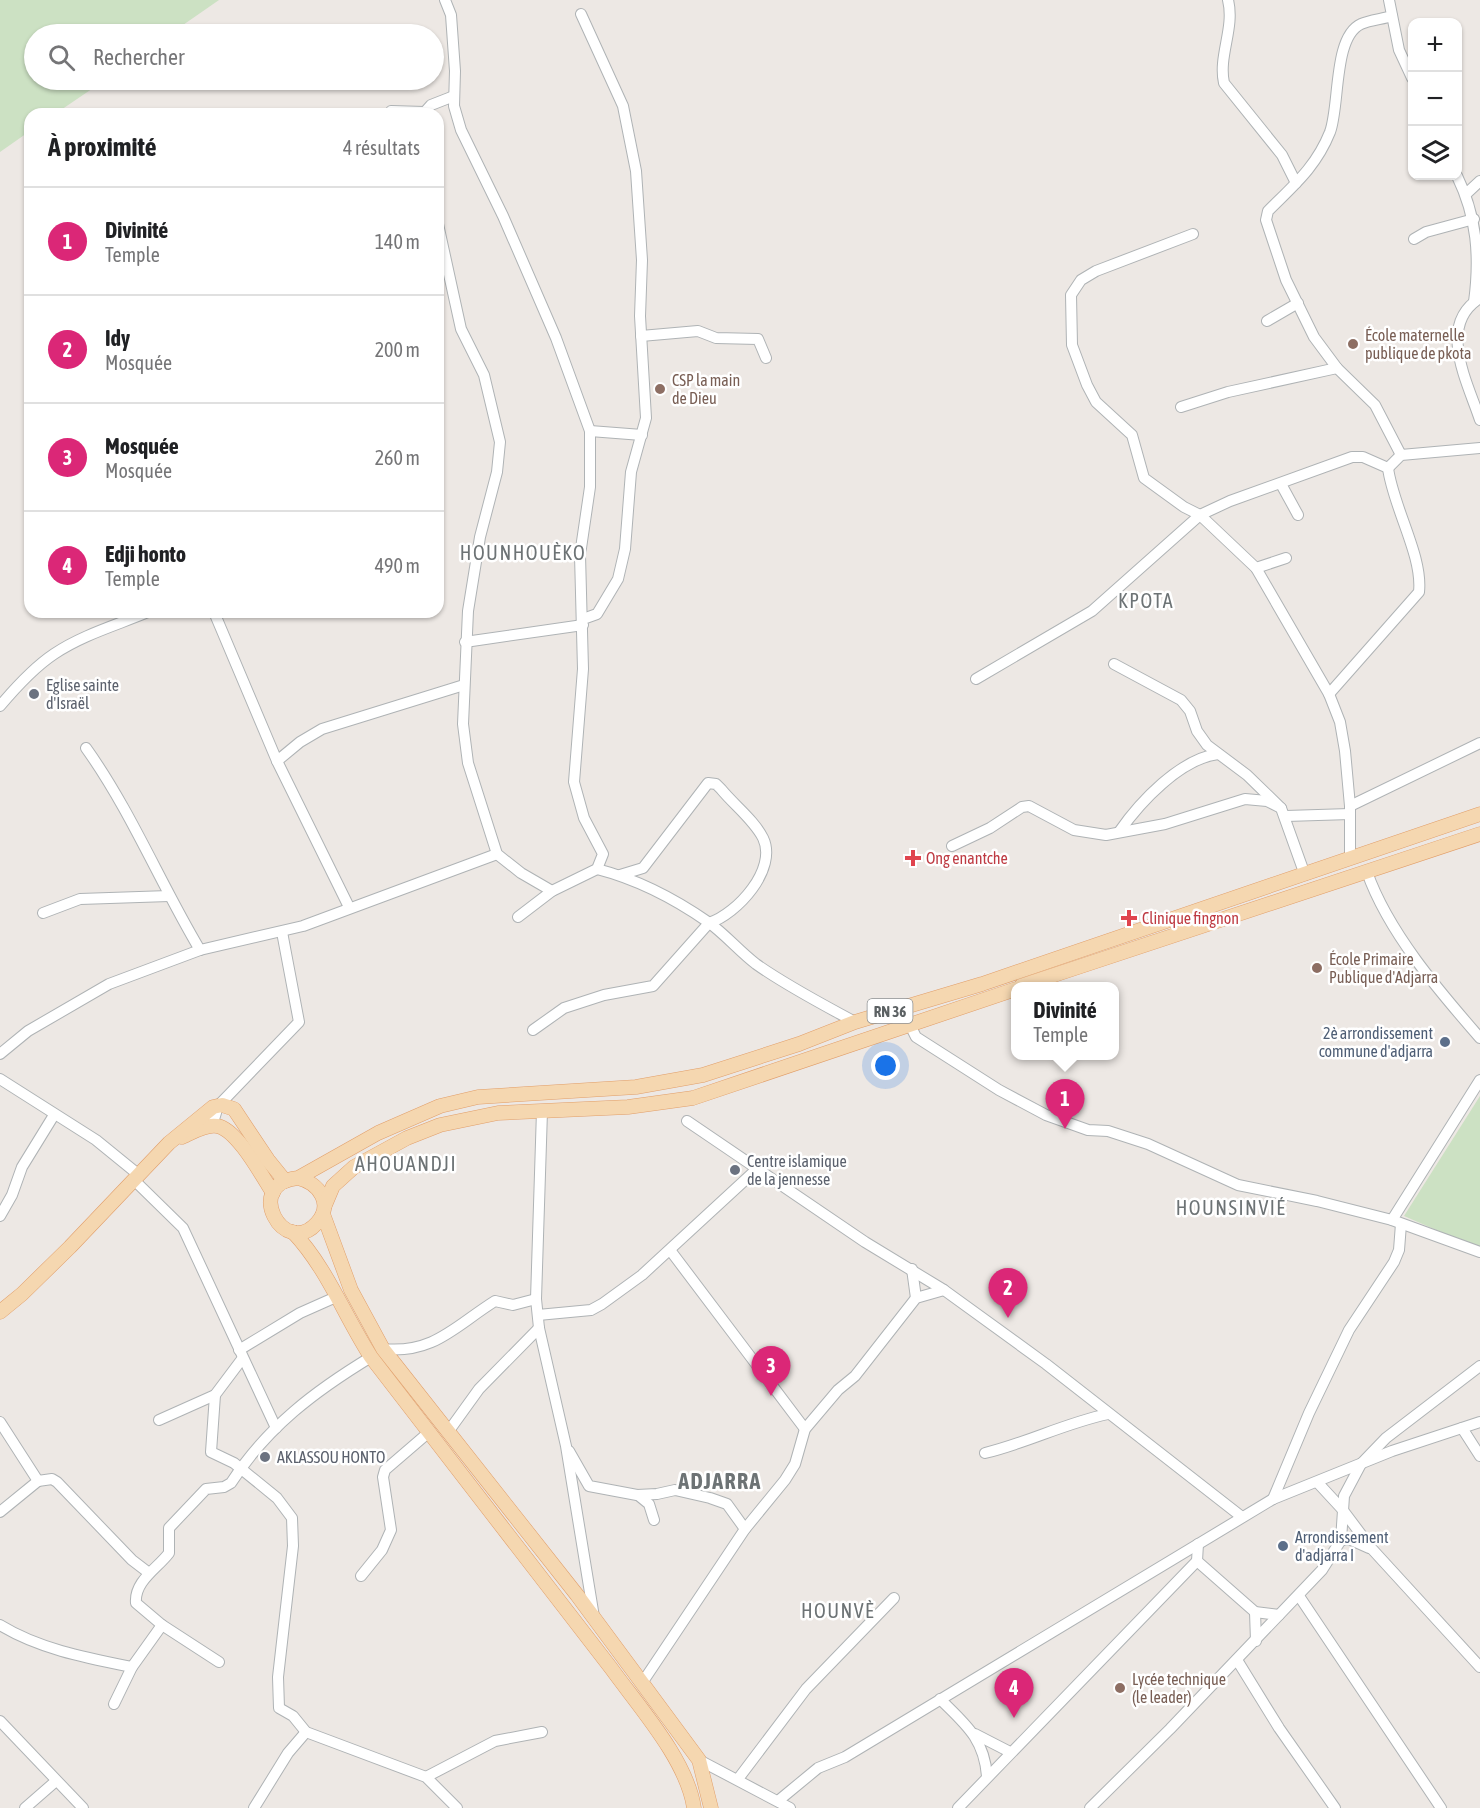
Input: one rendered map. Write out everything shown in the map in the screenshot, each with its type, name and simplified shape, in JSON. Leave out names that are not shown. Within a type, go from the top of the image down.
[{"type":"main road","name":"RN 36","points":[[292,1179],[378,1133],[440,1107],[478,1097],[636,1088],[703,1075],[799,1044],[855,1022],[982,984],[1120,934],[1480,814]]},
{"type":"main road","points":[[1036,982],[1309,889],[1480,834]]},
{"type":"main road","name":"RN 36","points":[[324,1211],[328,1193],[344,1174],[407,1138],[466,1118],[498,1113],[655,1105],[693,1098],[1011,990]]},
{"type":"main road","points":[[0,1312],[38,1279],[169,1143],[197,1119],[218,1106],[234,1109],[268,1160],[292,1179],[309,1180],[318,1187],[323,1196],[324,1211],[351,1290],[383,1349],[594,1618],[699,1760],[711,1808]]},
{"type":"main road","points":[[169,1143],[212,1126],[226,1130],[235,1137],[273,1193]]},
{"type":"main road","points":[[292,1179],[273,1193],[270,1205],[273,1218],[281,1227],[293,1232],[317,1259],[371,1357],[611,1668],[672,1756],[687,1782],[694,1808]]},
{"type":"main road","points":[[293,1232],[311,1228],[324,1211]]},
{"type":"street","points":[[445,0],[451,15],[454,96],[461,130],[503,216],[556,338],[590,431],[590,487],[580,555],[583,622],[574,782],[584,818],[603,854],[597,868],[552,891],[518,917]]},
{"type":"street","points":[[1228,0],[1227,36],[1221,68],[1224,83],[1282,154],[1296,183]]},
{"type":"street","points":[[1389,0],[1399,50],[1410,72]]},
{"type":"street","points":[[465,642],[583,622],[597,614],[618,579],[625,549],[630,479],[646,418],[641,336],[642,260],[630,136],[623,106],[581,14]]},
{"type":"street","points":[[1392,16],[1360,24],[1348,35],[1342,56],[1329,134],[1314,165],[1268,211],[1266,220],[1287,280],[1324,353],[1375,405],[1401,455]]},
{"type":"street","points":[[428,108],[454,96]]},
{"type":"street","points":[[1460,180],[1474,219],[1479,244],[1479,276],[1477,300],[1458,327],[1457,347],[1480,420]]},
{"type":"street","points":[[1466,194],[1480,181]]},
{"type":"street","points":[[1414,239],[1426,232],[1474,219]]},
{"type":"street","points":[[1193,234],[1096,271],[1081,280],[1071,295],[1072,345],[1096,402],[1132,435],[1144,478],[1184,507],[1200,515],[1256,568],[1329,694],[1340,722],[1350,810],[1350,858]]},
{"type":"street","points":[[444,251],[461,329],[483,375],[500,442],[497,472],[477,553],[465,642],[463,724],[468,763],[497,854],[521,873],[552,891]]},
{"type":"street","points":[[1267,321],[1298,303]]},
{"type":"street","points":[[641,336],[698,332],[716,338],[758,339],[766,358]]},
{"type":"street","points":[[1181,407],[1217,394],[1337,368]]},
{"type":"street","points":[[590,431],[642,435]]},
{"type":"street","points":[[1388,468],[1401,455],[1480,448]]},
{"type":"street","points":[[976,679],[1092,611],[1200,515],[1230,501],[1352,457],[1363,457],[1388,468]]},
{"type":"street","points":[[1329,694],[1419,591],[1417,567],[1390,485],[1388,468]]},
{"type":"street","points":[[1281,484],[1298,515]]},
{"type":"street","points":[[1256,568],[1286,558]]},
{"type":"street","points":[[0,706],[19,684],[54,653],[134,618]]},
{"type":"street","points":[[217,618],[277,761],[349,907]]},
{"type":"street","points":[[1114,664],[1181,700],[1190,711],[1200,737],[1218,754],[1247,775],[1284,812],[1305,874]]},
{"type":"street","points":[[277,761],[300,742],[322,729],[464,685]]},
{"type":"street","points":[[952,846],[990,828],[1022,807],[1029,806],[1074,830],[1098,835],[1165,824],[1245,799],[1267,801],[1284,812],[1350,810],[1480,743]]},
{"type":"street","points":[[86,748],[123,804],[169,896],[200,950]]},
{"type":"street","points":[[1119,832],[1144,801],[1170,779],[1198,758],[1218,754]]},
{"type":"street","points":[[534,1030],[564,1008],[604,994],[653,986],[709,923],[721,919],[748,895],[762,870],[767,849],[759,832],[716,784],[708,783],[643,868],[620,874]]},
{"type":"street","points":[[0,1054],[28,1031],[109,984],[200,950],[282,932],[497,854]]},
{"type":"street","points":[[597,868],[620,874],[679,904],[709,923],[736,949],[765,970],[855,1022]]},
{"type":"street","points":[[1367,872],[1382,905],[1427,974],[1480,1038]]},
{"type":"street","points":[[43,913],[80,899],[169,896]]},
{"type":"street","points":[[212,1126],[218,1106],[299,1022],[282,932]]},
{"type":"street","points":[[910,1025],[915,1037],[999,1090],[1046,1114],[1088,1130],[1108,1131],[1148,1144],[1238,1185],[1317,1201],[1397,1222],[1480,1252]]},
{"type":"street","points":[[0,1079],[112,1151],[183,1228],[276,1428]]},
{"type":"street","points":[[1273,1499],[1309,1413],[1349,1330],[1394,1262],[1399,1250],[1397,1222],[1480,1080]]},
{"type":"street","points":[[542,1111],[536,1299],[539,1328],[566,1446],[594,1618]]},
{"type":"street","points":[[0,1216],[12,1195],[22,1167],[54,1115]]},
{"type":"street","points":[[687,1121],[881,1252],[944,1290],[1046,1364],[1107,1414],[1242,1517]]},
{"type":"street","points":[[538,1315],[596,1308],[642,1275],[757,1169]]},
{"type":"street","points":[[670,1250],[805,1429]]},
{"type":"street","points":[[912,1269],[916,1298]]},
{"type":"street","points":[[642,1683],[745,1529],[785,1480],[795,1464],[805,1429],[838,1390],[855,1376],[916,1298],[944,1290]]},
{"type":"street","points":[[336,1297],[300,1313],[241,1355],[215,1395],[211,1452],[241,1468],[277,1498],[292,1518],[293,1546],[278,1677],[279,1708],[293,1716],[306,1732],[426,1776],[457,1808]]},
{"type":"street","points":[[383,1349],[405,1351],[422,1348],[438,1340],[495,1301],[513,1305],[536,1299]]},
{"type":"street","points":[[448,1432],[479,1389],[539,1328]]},
{"type":"street","points":[[219,1662],[162,1625],[136,1603],[136,1594],[149,1573],[169,1552],[168,1528],[206,1489],[224,1487],[231,1483],[276,1428],[307,1398],[371,1357]]},
{"type":"street","points":[[1090,1808],[1256,1641],[1322,1570],[1341,1540],[1342,1509],[1348,1484],[1361,1464],[1386,1438],[1480,1366]]},
{"type":"street","points":[[159,1420],[215,1395]]},
{"type":"street","points":[[985,1453],[1012,1447],[1064,1425],[1107,1414]]},
{"type":"street","points":[[0,1422],[38,1481]]},
{"type":"street","points":[[778,1801],[818,1768],[845,1757],[1273,1499],[1361,1464],[1480,1422]]},
{"type":"street","points":[[1462,1428],[1480,1456]]},
{"type":"street","points":[[362,1576],[382,1550],[392,1530],[383,1477],[385,1470],[428,1433]]},
{"type":"street","points":[[566,1446],[589,1486],[637,1495],[675,1490],[710,1498],[727,1504],[745,1529]]},
{"type":"street","points":[[0,1512],[38,1481],[52,1479],[132,1560],[149,1573]]},
{"type":"street","points":[[1318,1483],[1342,1509],[1372,1549],[1480,1667]]},
{"type":"street","points":[[637,1495],[649,1504],[654,1520]]},
{"type":"street","points":[[1341,1540],[1351,1540],[1372,1549]]},
{"type":"street","points":[[958,1808],[1197,1561],[1198,1544]]},
{"type":"street","points":[[1197,1561],[1254,1612],[1280,1615]]},
{"type":"street","points":[[1299,1596],[1441,1808]]},
{"type":"street","points":[[738,1779],[806,1689],[894,1598]]},
{"type":"street","points":[[1254,1612],[1256,1641]]},
{"type":"street","points":[[0,1625],[20,1637],[83,1657],[132,1667]]},
{"type":"street","points":[[114,1704],[132,1667],[162,1625]]},
{"type":"street","points":[[1237,1660],[1279,1728],[1335,1808]]},
{"type":"street","points":[[940,1699],[975,1734],[1010,1752]]},
{"type":"street","points":[[0,1721],[83,1808]]},
{"type":"street","points":[[254,1808],[288,1753],[306,1732]]},
{"type":"street","points":[[426,1776],[495,1741],[542,1732]]},
{"type":"street","points":[[975,1734],[987,1764],[987,1776]]},
{"type":"street","points":[[699,1760],[790,1808]]},
{"type":"street","points":[[25,1808],[56,1781]]},
{"type":"green space","points":[[0,0],[219,0],[184,24],[24,24],[24,90],[90,90],[64,108],[24,108],[24,135],[0,152]]},
{"type":"green space","points":[[1480,1096],[1480,1249],[1404,1216]]},
{"type":"place","name":"École maternelle publique de pkota","points":[[1353,344]]},
{"type":"place","name":"CSP la main de Dieu","points":[[660,389]]},
{"type":"place","name":"Eglise sainte d'Israël","points":[[34,694]]},
{"type":"place","name":"Ong enantche","points":[[913,858]]},
{"type":"place","name":"Clinique fingnon","points":[[1129,918]]},
{"type":"place","name":"École Primaire Publique d'Adjarra","points":[[1317,968]]},
{"type":"place","name":"2è arrondissement commune d'adjarra","points":[[1445,1042]]},
{"type":"place","name":"Divinité","points":[[1065,1129]]},
{"type":"place","name":"Centre islamique de la jennesse","points":[[735,1170]]},
{"type":"place","name":"Idy","points":[[1008,1318]]},
{"type":"place","name":"Mosquée","points":[[771,1396]]},
{"type":"place","name":"AKLASSOU HONTO","points":[[265,1457]]},
{"type":"place","name":"Arrondissement d'adjarra I","points":[[1283,1546]]},
{"type":"place","name":"Lycée technique (le leader)","points":[[1120,1688]]},
{"type":"place","name":"Edji honto","points":[[1014,1718]]},
{"type":"district","name":"HOUNHOUÈKO","points":[[523,552]]},
{"type":"district","name":"KPOTA","points":[[1146,600]]},
{"type":"district","name":"AHOUANDJI","points":[[406,1163]]},
{"type":"district","name":"HOUNSINVIÉ","points":[[1231,1207]]},
{"type":"district","name":"ADJARRA","points":[[720,1481]]},
{"type":"district","name":"HOUNVÈ","points":[[838,1610]]}]
